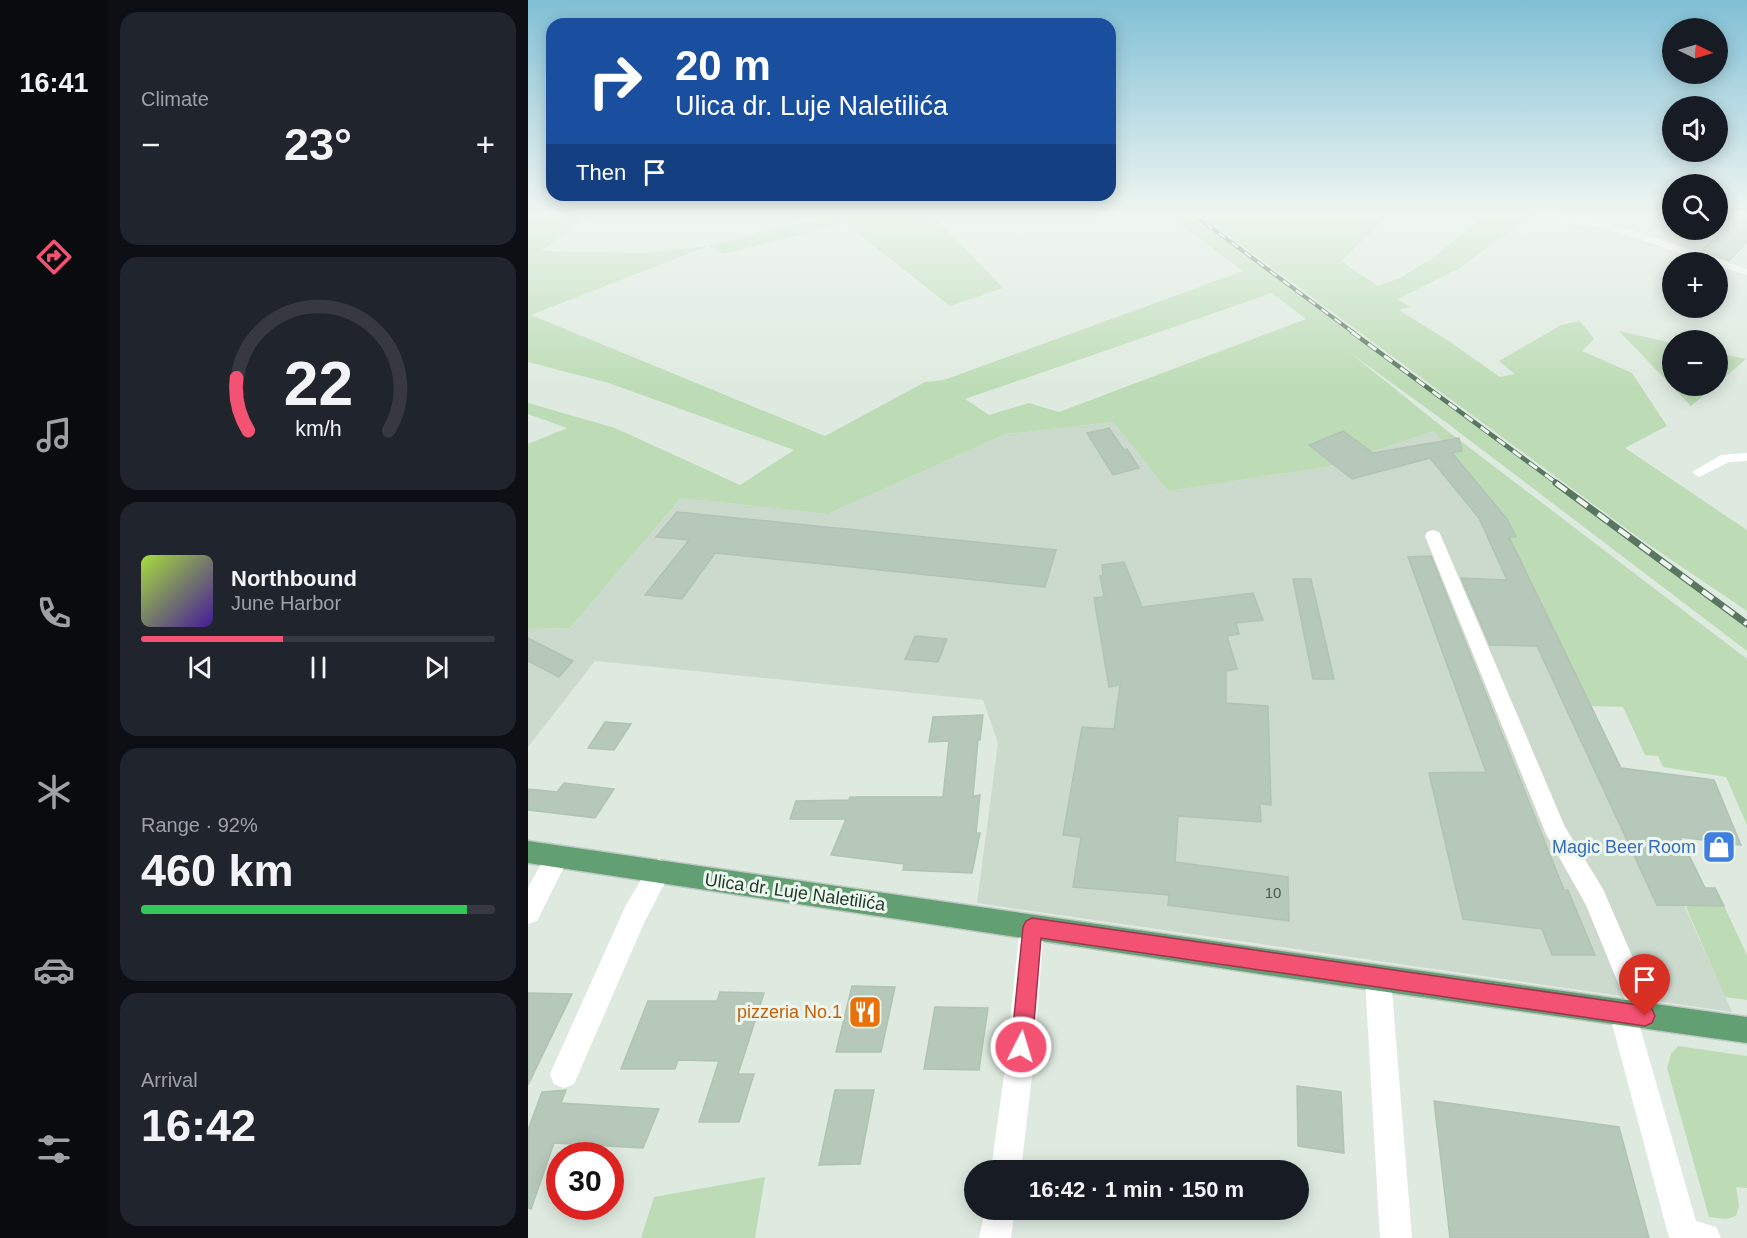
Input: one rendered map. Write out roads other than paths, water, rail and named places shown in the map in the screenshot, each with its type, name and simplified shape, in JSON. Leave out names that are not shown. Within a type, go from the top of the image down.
[{"type":"main road","name":"Ulica dr. Luje Naletilića","points":[[528,852],[1378,978],[1747,1030]]},
{"type":"street","points":[[1699,472],[1726,458],[1747,457]]},
{"type":"street","points":[[1433,536],[1557,834],[1595,897],[1633,1014],[1691,1237]]},
{"type":"street","points":[[528,912],[557,857]]},
{"type":"street","points":[[564,1074],[636,914],[659,872]]},
{"type":"street","points":[[1007,1160],[1020,1068],[1032,927]]},
{"type":"street","points":[[1378,978],[1396,1238]]},
{"type":"street","points":[[995,1238],[998,1220]]},
{"type":"railway","points":[[1271,272],[1354,333]]},
{"type":"railway","points":[[1352,332],[1558,484]]},
{"type":"railway","points":[[1556,483],[1747,624]]},
{"type":"place","name":"Magic Beer Room","points":[[1719,847]]},
{"type":"place","name":"pizzeria No.1","points":[[865,1012]]}]
